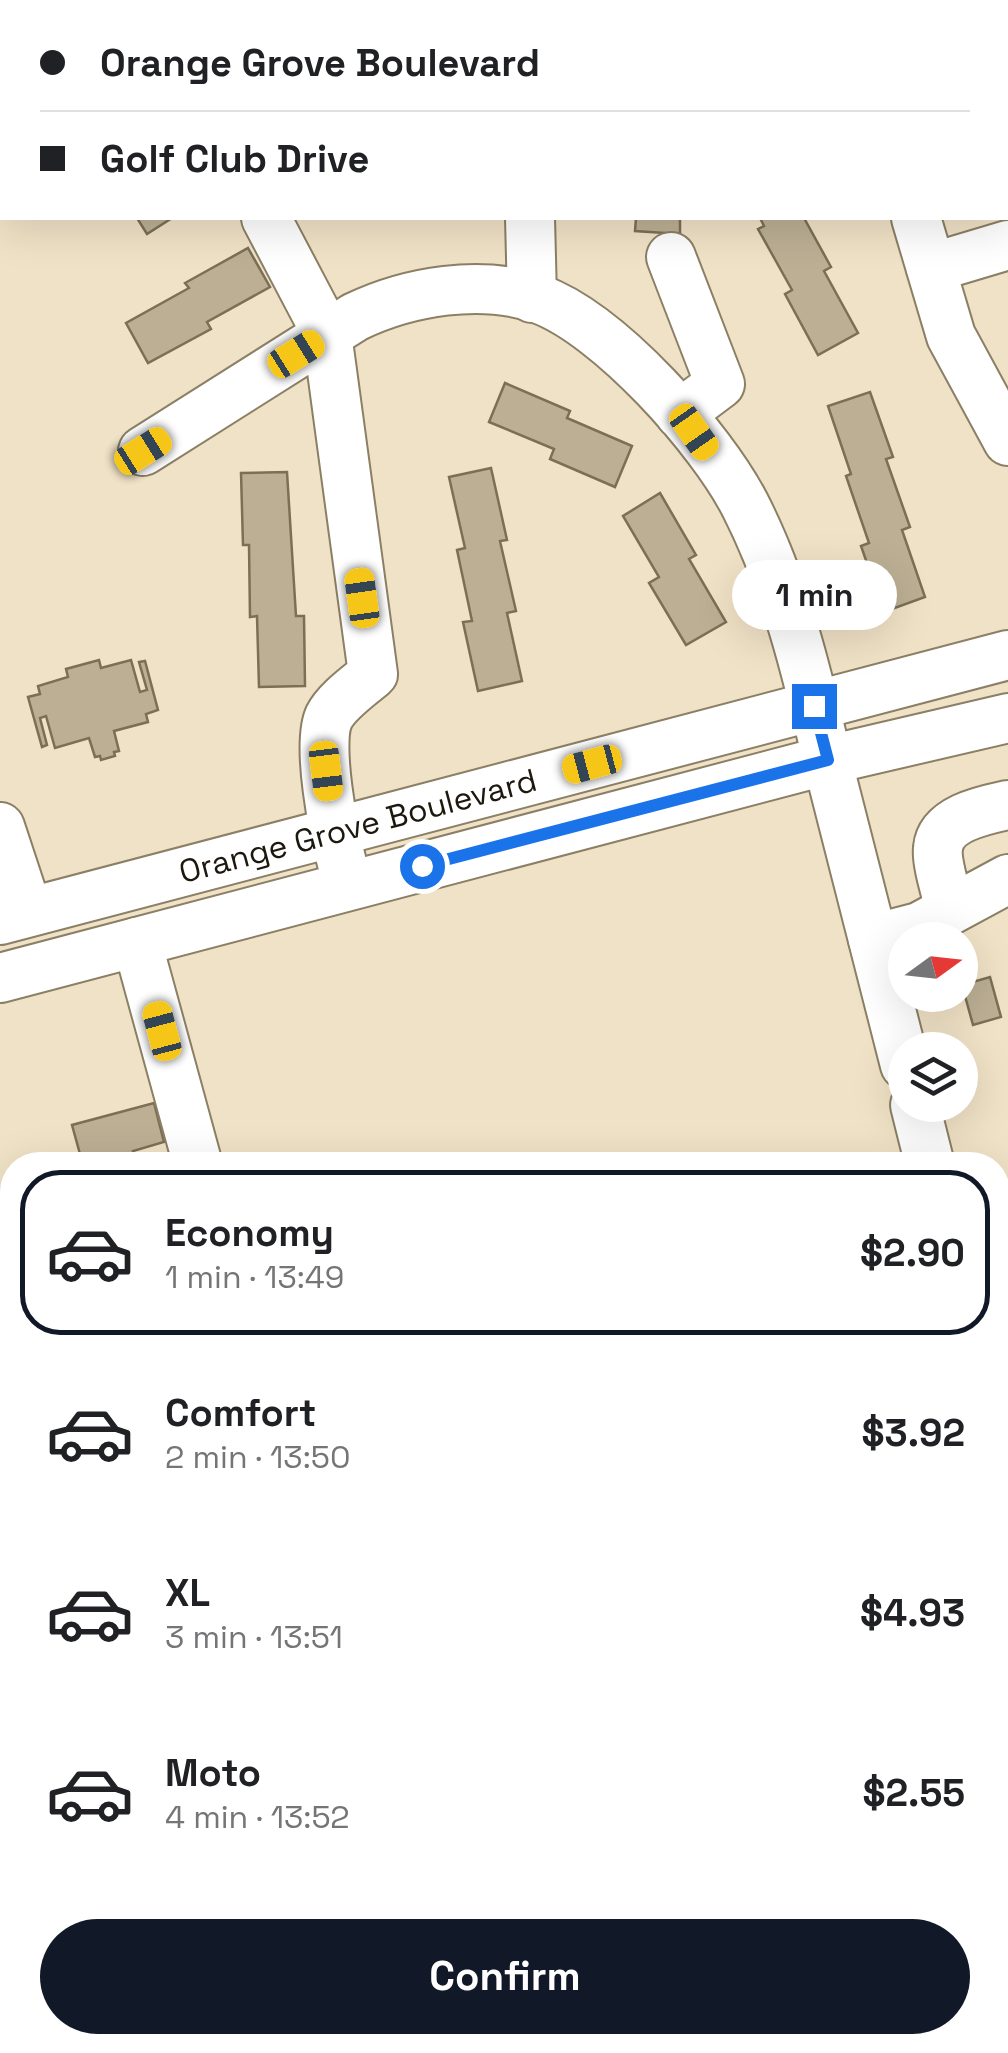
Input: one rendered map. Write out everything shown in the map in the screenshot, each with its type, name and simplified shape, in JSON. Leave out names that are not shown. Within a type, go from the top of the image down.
[{"type":"street","points":[[267,220],[327,334],[372,674],[327,720],[324,749],[333,832],[349,886]]},
{"type":"street","points":[[530,220],[532,298]]},
{"type":"street","points":[[917,220],[951,336],[1008,441]]},
{"type":"street","points":[[931,268],[1008,245]]},
{"type":"street","points":[[671,258],[720,384],[680,414]]},
{"type":"street","points":[[143,451],[327,334],[388,301],[454,290],[498,290],[532,298],[588,326],[645,374],[680,414],[744,502],[796,635],[897,1032]]},
{"type":"street","name":"Orange Grove Boulevard","points":[[14,916],[1008,655]]},
{"type":"street","name":"Orange Grove Boulevard","points":[[0,978],[828,760],[1008,718]]},
{"type":"street","points":[[950,910],[938,848],[946,830],[961,819],[1008,805]]},
{"type":"street","points":[[0,827],[14,916]]},
{"type":"street","points":[[873,939],[919,927],[1008,879]]},
{"type":"street","points":[[137,942],[194,1152]]},
{"type":"street","points":[[919,1122],[927,1152]]},
{"type":"building","points":[[138,220],[169,220],[147,234]]},
{"type":"building","points":[[636,220],[680,220],[680,234],[635,231]]},
{"type":"building","points":[[761,220],[805,220],[831,267],[824,271],[858,333],[818,355],[785,294],[792,290],[758,229],[764,226]]},
{"type":"building","points":[[248,248],[270,287],[207,322],[211,329],[148,363],[126,323],[189,288],[185,283]]},
{"type":"building","points":[[505,383],[570,411],[567,418],[632,446],[615,487],[550,459],[554,449],[489,422]]},
{"type":"building","points":[[870,392],[893,457],[886,459],[910,527],[902,530],[925,597],[884,612],[861,546],[869,543],[828,406]]},
{"type":"building","points":[[491,468],[507,540],[500,541],[516,611],[507,613],[522,681],[478,691],[463,622],[472,621],[457,550],[465,548],[449,477]]},
{"type":"building","points":[[287,472],[296,616],[304,616],[305,686],[259,687],[257,616],[250,617],[249,545],[243,545],[241,473]]},
{"type":"building","points":[[660,493],[696,555],[689,559],[726,622],[686,645],[649,583],[659,577],[623,516]]},
{"type":"building","points":[[99,660],[101,668],[131,660],[140,692],[147,690],[139,662],[145,661],[158,710],[146,714],[148,722],[114,731],[119,751],[114,752],[115,756],[101,760],[100,756],[95,757],[89,738],[55,748],[46,716],[40,718],[47,745],[42,747],[28,697],[40,694],[38,686],[68,677],[66,669]]},
{"type":"building","points":[[990,977],[1001,1017],[973,1025],[969,1012],[978,1012],[978,980]]},
{"type":"building","points":[[154,1103],[164,1142],[133,1151],[79,1152],[72,1125]]},
{"type":"route","points":[[422,866],[828,760],[814,706]]}]
